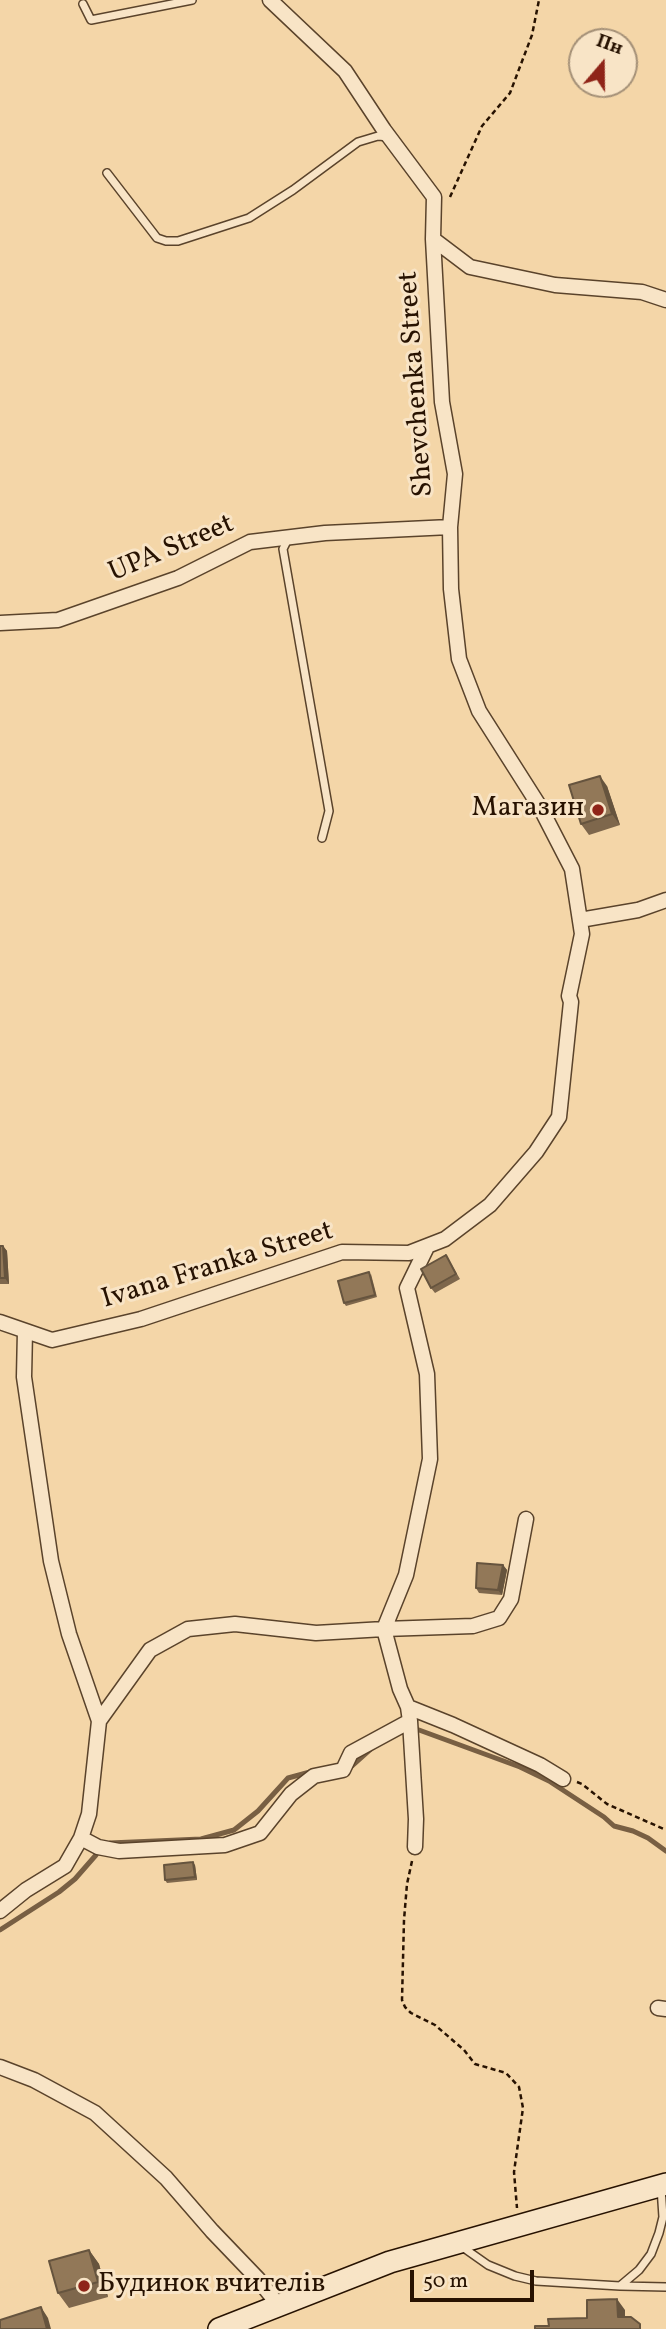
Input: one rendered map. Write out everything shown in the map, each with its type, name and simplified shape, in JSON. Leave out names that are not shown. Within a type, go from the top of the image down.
[{"type":"street","name":"Shevchenka Street","points":[[270,0],[345,71],[434,197],[433,239],[442,402],[455,474],[450,527],[451,589],[459,659],[479,711],[540,807],[572,869],[580,920]]},
{"type":"street","points":[[433,239],[470,267],[555,285],[642,292],[666,300]]},
{"type":"street","name":"UPA Street","points":[[0,623],[58,620],[177,578],[250,542],[325,533],[450,527]]},
{"type":"street","points":[[580,920],[638,910],[666,900]]},
{"type":"street","name":"Ivana Franka Street","points":[[0,1322],[52,1340],[141,1319],[342,1252],[409,1253],[445,1239],[490,1205],[536,1152],[559,1117],[571,1002],[569,996],[582,934],[580,920]]},
{"type":"street","points":[[415,1847],[416,1819],[409,1714],[384,1629],[406,1575],[430,1459],[427,1374],[407,1287],[427,1247]]},
{"type":"street","points":[[0,1911],[65,1866],[81,1838],[89,1814],[99,1721],[69,1634],[51,1561],[24,1377],[25,1331]]},
{"type":"street","points":[[99,1721],[150,1650],[188,1629],[235,1624],[316,1633],[473,1626],[499,1618],[511,1599],[526,1519]]},
{"type":"street","points":[[81,1838],[98,1847],[119,1851],[225,1845],[260,1833],[291,1794],[314,1776],[342,1770],[351,1753],[409,1714],[453,1725],[563,1779]]},
{"type":"street","points":[[0,2067],[34,2080],[94,2113],[166,2178],[258,2279],[279,2306]]},
{"type":"street","points":[[219,2329],[390,2262],[664,2188]]},
{"type":"lane","points":[[83,4],[91,20],[192,0]]},
{"type":"lane","points":[[107,173],[157,238],[178,241],[249,218],[293,191],[358,142],[378,136],[390,137]]},
{"type":"lane","points":[[290,537],[283,549],[329,811],[322,838]]},
{"type":"lane","points":[[620,2286],[639,2270],[651,2254],[663,2217],[664,2188]]},
{"type":"lane","points":[[458,2244],[488,2265],[536,2281],[666,2287]]},
{"type":"path","points":[[447,205],[482,126],[510,93],[532,35],[538,0]]},
{"type":"path","points":[[563,1779],[582,1784],[607,1804],[666,1830]]},
{"type":"path","points":[[415,1847],[407,1884],[402,2000],[411,2013],[446,2034],[475,2064],[506,2073],[519,2087],[523,2108],[514,2172],[519,2225]]},
{"type":"building","name":"Магазин","points":[[600,776],[612,814],[581,824],[569,785]]},
{"type":"building","points":[[0,1246],[3,1246],[5,1278],[0,1278]]},
{"type":"building","points":[[446,1255],[456,1274],[431,1288],[421,1269]]},
{"type":"building","points":[[369,1272],[375,1295],[344,1303],[338,1281]]},
{"type":"building","points":[[477,1563],[503,1565],[498,1590],[476,1588]]},
{"type":"building","points":[[193,1862],[195,1877],[165,1880],[164,1865]]},
{"type":"building","points":[[89,2250],[98,2282],[58,2293],[49,2261]]},
{"type":"building","points":[[617,2299],[618,2317],[631,2317],[640,2324],[640,2329],[535,2329],[535,2326],[549,2326],[548,2319],[587,2318],[587,2300]]},
{"type":"building","points":[[41,2307],[47,2329],[0,2329],[0,2320]]},
{"type":"waterway","points":[[419,1730],[520,1767],[549,1781],[614,1826],[648,1838],[666,1851]]},
{"type":"waterway","points":[[352,1766],[371,1749]]},
{"type":"waterway","points":[[110,1843],[201,1839],[234,1830],[258,1811],[288,1778],[310,1772]]},
{"type":"waterway","points":[[0,1930],[59,1892],[75,1879],[96,1855]]},
{"type":"place","name":"Магазин","points":[[598,810]]},
{"type":"place","name":"Будинок вчителів","points":[[84,2286]]}]
